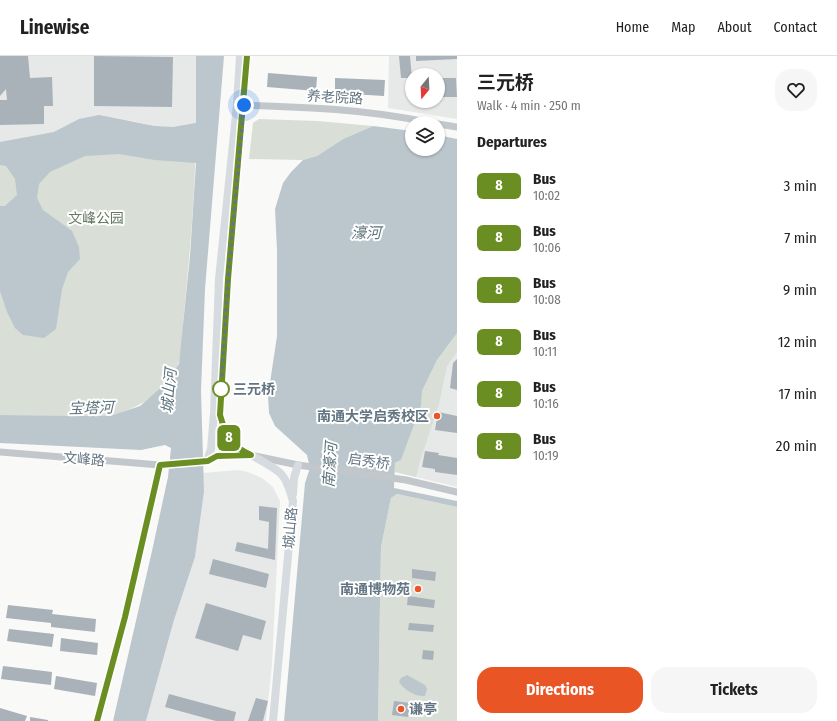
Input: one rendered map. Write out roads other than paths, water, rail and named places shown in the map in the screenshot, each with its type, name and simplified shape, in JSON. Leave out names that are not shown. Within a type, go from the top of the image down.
[{"type":"main road","name":"城山路","points":[[240,56],[240,105],[220,415],[225,430],[238,449],[251,455],[281,474],[287,484],[293,501],[273,721]]},
{"type":"main road","name":"城山路","points":[[206,461],[212,449],[219,279],[247,56]]},
{"type":"main road","points":[[97,721],[163,465],[206,461],[217,456],[251,455]]},
{"type":"main road","points":[[293,501],[293,486],[302,465]]},
{"type":"street","name":"养老院路","points":[[240,105],[350,110],[405,117]]},
{"type":"street","points":[[445,125],[457,127]]},
{"type":"street","name":"文峰路","points":[[0,452],[163,465]]},
{"type":"street","name":"启秀桥","points":[[251,455],[302,465],[406,480],[457,492]]},
{"type":"water","name":"城山河","points":[[196,56],[224,56],[205,289],[201,391],[204,492],[195,557],[174,620],[146,721],[113,721],[168,477],[171,448],[165,445],[141,450],[0,443],[0,415],[110,416],[140,406],[164,385],[179,364],[190,256],[196,163],[155,160],[119,154],[85,156],[50,172],[39,184],[37,198],[43,210],[72,231],[79,247],[80,259],[68,272],[62,289],[56,329],[44,338],[23,335],[15,328],[7,312],[0,291],[0,206],[5,206],[17,195],[15,179],[6,166],[0,165],[0,142],[54,132],[79,119],[99,115],[154,126],[173,127],[196,123]]},
{"type":"water","name":"濠河","points":[[373,126],[405,130],[405,156],[445,156],[445,136],[457,139],[457,333],[437,360],[422,391],[421,406],[401,460],[395,463],[394,488],[457,501],[457,507],[397,494],[391,498],[381,547],[378,721],[284,721],[305,483],[310,468],[307,455],[275,426],[269,413],[268,396],[277,336],[277,250],[275,209],[283,183],[291,172],[303,160],[317,156],[343,139]]},
{"type":"water","points":[[407,675],[425,685],[427,689],[425,696],[414,694],[401,685],[399,682],[401,678]]},
{"type":"place","name":"三元桥","points":[[221,389]]},
{"type":"place","name":"南通大学启秀校区","points":[[437,416]]},
{"type":"place","name":"南通博物苑","points":[[418,589]]},
{"type":"place","name":"谦亭","points":[[401,709]]},
{"type":"park label","name":"文峰公园","points":[[96,218]]},
{"type":"water label","name":"宝塔河","points":[[91,408]]},
{"type":"water label","name":"南濠河","points":[[330,465]]}]
